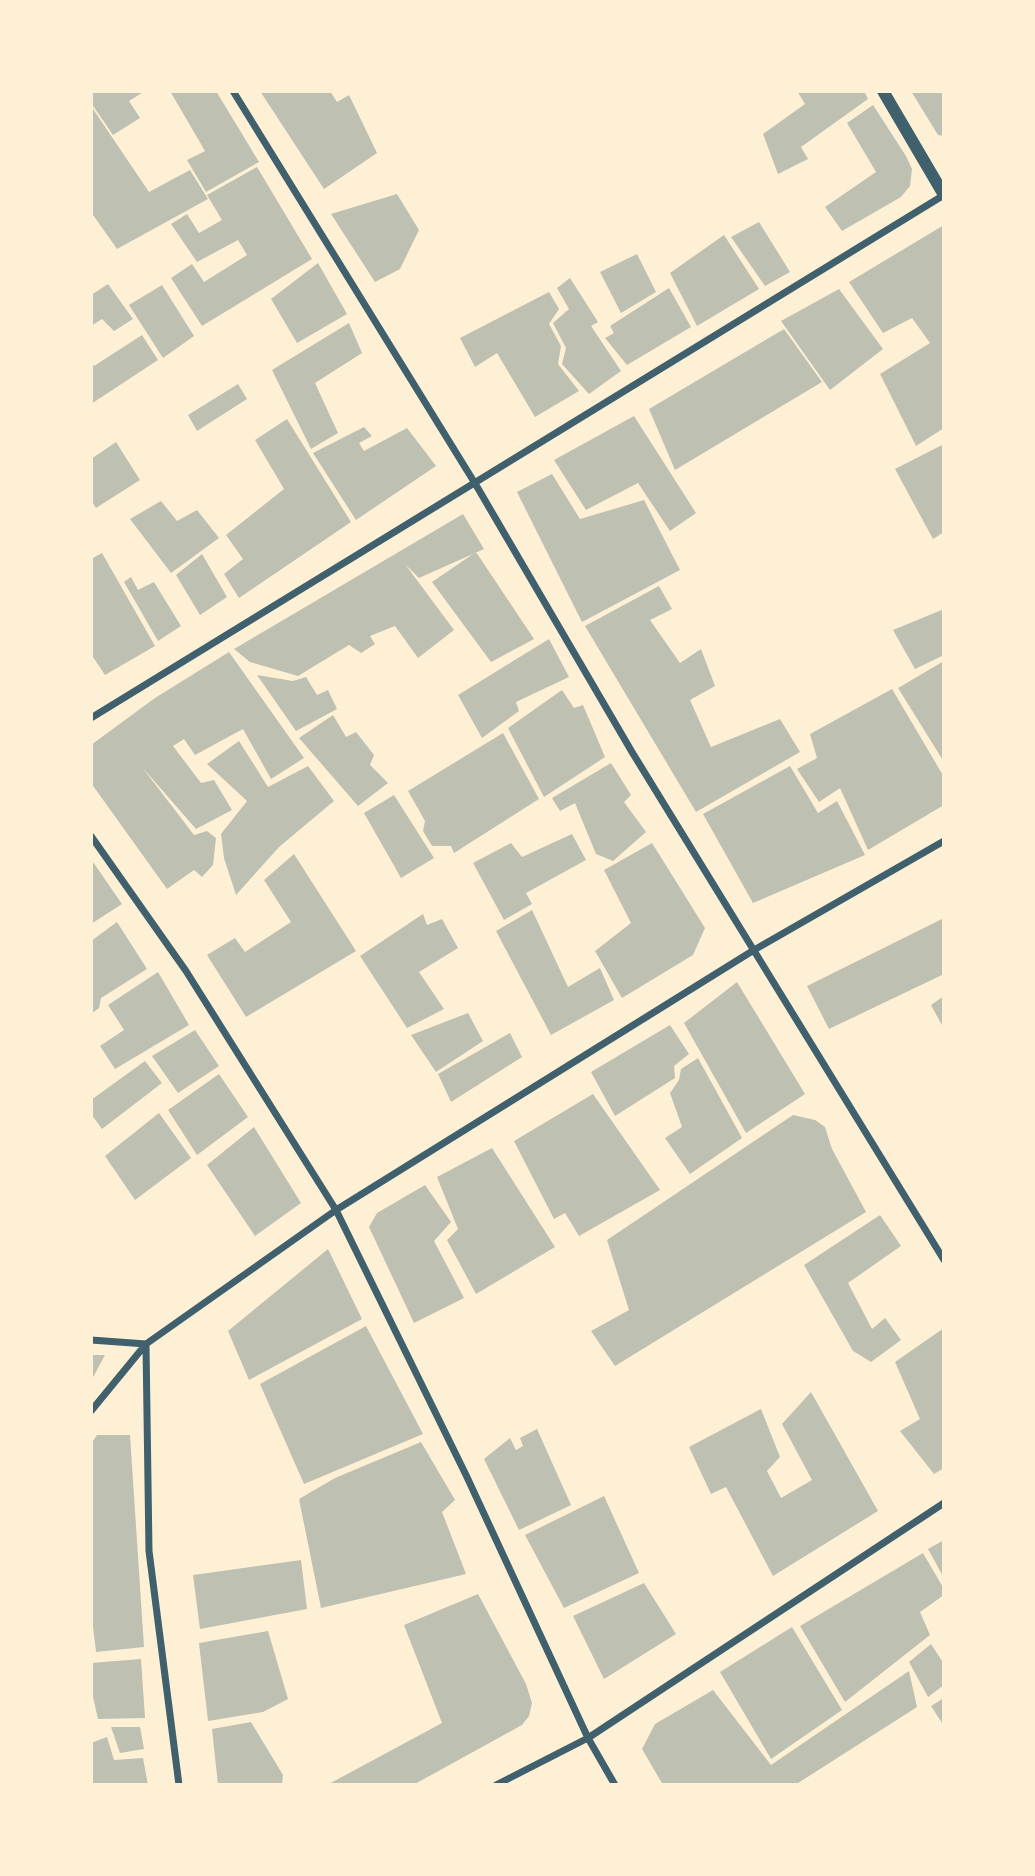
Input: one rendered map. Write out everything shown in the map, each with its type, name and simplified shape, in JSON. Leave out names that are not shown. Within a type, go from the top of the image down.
[{"type":"street","points":[[233,91],[476,485],[632,752],[944,1260]]},
{"type":"street","points":[[91,718],[476,485],[944,195],[883,91]]},
{"type":"street","points":[[91,836],[186,971],[336,1210],[466,1475],[588,1738],[615,1785]]},
{"type":"street","points":[[91,1411],[146,1344],[336,1210],[754,950],[944,841]]},
{"type":"street","points":[[91,1340],[146,1344]]},
{"type":"street","points":[[146,1344],[149,1551],[179,1785]]},
{"type":"street","points":[[496,1785],[588,1738],[944,1503]]},
{"type":"building","points":[[91,91],[145,91],[129,101],[140,118],[113,135],[91,103]]},
{"type":"building","points":[[170,91],[216,91],[259,162],[206,192],[187,160],[205,151]]},
{"type":"building","points":[[260,91],[330,91],[337,102],[349,95],[377,153],[324,189]]},
{"type":"building","points":[[797,91],[864,91],[868,99],[801,147],[808,159],[778,174],[763,134],[805,104]]},
{"type":"building","points":[[911,91],[944,91],[944,136],[938,135]]},
{"type":"building","points":[[873,105],[912,169],[910,186],[901,197],[842,231],[825,207],[876,172],[847,123]]},
{"type":"building","points":[[91,106],[149,192],[190,170],[208,199],[117,249],[91,212]]},
{"type":"building","points":[[257,167],[312,259],[202,326],[171,278],[192,264],[204,282],[247,255],[238,240],[197,262],[171,224],[187,214],[199,233],[222,220],[207,195]]},
{"type":"building","points":[[397,194],[419,230],[400,269],[375,282],[331,214]]},
{"type":"building","points":[[759,222],[790,272],[765,286],[731,237]]},
{"type":"building","points":[[944,225],[944,428],[916,446],[880,374],[930,343],[912,318],[883,333],[849,282]]},
{"type":"building","points":[[724,235],[759,289],[697,326],[670,273]]},
{"type":"building","points":[[637,254],[656,292],[621,313],[600,272]]},
{"type":"building","points":[[318,263],[347,314],[297,343],[271,299]]},
{"type":"building","points":[[570,278],[598,322],[591,326],[621,371],[589,394],[562,364],[566,348],[553,323],[569,309],[557,288]]},
{"type":"building","points":[[108,284],[133,319],[114,331],[102,319],[91,326],[91,295]]},
{"type":"building","points":[[162,285],[194,336],[163,358],[129,305]]},
{"type":"building","points":[[669,288],[691,327],[627,365],[605,338],[614,333],[610,326]]},
{"type":"building","points":[[839,289],[883,349],[830,390],[781,321]]},
{"type":"building","points":[[549,292],[559,309],[549,324],[561,346],[558,364],[579,391],[535,417],[497,353],[475,367],[460,338]]},
{"type":"building","points":[[349,323],[362,353],[315,383],[338,433],[311,449],[272,370]]},
{"type":"building","points":[[784,329],[822,382],[675,470],[649,409]]},
{"type":"building","points":[[142,335],[158,360],[91,404],[91,362],[94,366]]},
{"type":"building","points":[[238,384],[247,399],[197,431],[188,415]]},
{"type":"building","points":[[634,416],[696,513],[670,531],[638,483],[586,510],[554,460]]},
{"type":"building","points":[[287,419],[351,522],[239,598],[224,574],[243,559],[226,535],[284,489],[255,440]]},
{"type":"building","points":[[364,427],[372,436],[359,443],[364,451],[407,428],[436,466],[356,520],[313,453]]},
{"type":"building","points":[[116,442],[140,480],[96,508],[91,500],[91,459]]},
{"type":"building","points":[[944,444],[944,532],[933,539],[895,469]]},
{"type":"building","points":[[552,474],[580,519],[644,500],[680,570],[582,622],[517,492]]},
{"type":"building","points":[[161,501],[177,521],[197,510],[219,538],[171,573],[130,519]]},
{"type":"building","points":[[463,514],[484,549],[419,578],[405,564],[454,630],[418,658],[395,626],[370,636],[375,644],[361,653],[349,645],[298,676],[250,662],[234,649]]},
{"type":"building","points":[[476,552],[534,639],[491,662],[432,582]]},
{"type":"building","points":[[102,553],[155,646],[105,675],[91,654],[91,559]]},
{"type":"building","points":[[202,554],[227,597],[200,615],[176,575]]},
{"type":"building","points":[[131,577],[138,590],[154,582],[181,626],[158,641],[124,582]]},
{"type":"building","points":[[659,586],[672,609],[650,620],[680,663],[701,649],[715,686],[690,700],[711,747],[780,719],[800,752],[696,812],[585,626]]},
{"type":"building","points":[[944,609],[944,655],[915,669],[893,630]]},
{"type":"building","points":[[549,639],[569,677],[516,702],[519,711],[482,738],[458,695]]},
{"type":"building","points":[[229,652],[304,758],[271,779],[243,729],[195,755],[184,739],[173,746],[201,783],[214,780],[232,810],[196,829],[142,767],[194,835],[207,831],[216,838],[213,865],[202,877],[194,870],[167,889],[91,783],[91,745],[155,698]]},
{"type":"building","points":[[944,661],[944,762],[898,688]]},
{"type":"building","points":[[257,675],[293,681],[306,677],[317,695],[328,690],[337,709],[296,731]]},
{"type":"building","points":[[892,689],[944,777],[944,805],[868,850],[840,788],[819,802],[797,769],[817,758],[810,734]]},
{"type":"building","points":[[562,690],[574,708],[583,705],[605,757],[544,797],[508,728]]},
{"type":"building","points":[[333,715],[346,737],[356,732],[374,755],[370,765],[388,783],[358,806],[299,738]]},
{"type":"building","points":[[503,733],[539,799],[454,853],[451,846],[432,846],[423,831],[425,821],[408,791]]},
{"type":"building","points":[[239,741],[268,787],[308,766],[334,801],[279,847],[236,895],[224,858],[221,834],[247,801],[207,764]]},
{"type":"building","points":[[611,763],[631,795],[624,802],[646,832],[613,861],[596,854],[575,803],[560,811],[552,798]]},
{"type":"building","points":[[790,766],[818,813],[837,801],[865,855],[753,903],[703,814]]},
{"type":"building","points":[[394,795],[434,858],[401,878],[364,813]]},
{"type":"building","points":[[572,834],[586,860],[526,893],[532,904],[504,920],[473,863],[511,843],[522,857]]},
{"type":"building","points":[[652,843],[705,928],[693,955],[622,998],[595,951],[631,923],[604,870]]},
{"type":"building","points":[[294,854],[356,951],[246,1017],[207,955],[235,938],[245,952],[291,922],[264,880]]},
{"type":"building","points":[[93,862],[122,904],[91,924],[91,864]]},
{"type":"building","points":[[532,910],[568,987],[600,968],[614,1000],[551,1035],[496,931]]},
{"type":"building","points":[[423,914],[427,925],[442,919],[458,948],[419,972],[444,1009],[407,1028],[360,956]]},
{"type":"building","points":[[944,918],[944,974],[829,1029],[807,986]]},
{"type":"building","points":[[117,922],[147,969],[101,998],[99,1008],[91,1014],[91,941]]},
{"type":"building","points":[[158,972],[189,1025],[115,1069],[100,1046],[124,1030],[108,1005]]},
{"type":"building","points":[[737,982],[805,1094],[746,1133],[684,1023]]},
{"type":"building","points":[[944,996],[944,1029],[931,1005]]},
{"type":"building","points":[[468,1013],[483,1041],[436,1072],[411,1035]]},
{"type":"building","points":[[670,1025],[689,1054],[674,1066],[675,1078],[615,1116],[591,1072]]},
{"type":"building","points":[[195,1030],[219,1066],[178,1093],[152,1056]]},
{"type":"building","points":[[510,1033],[522,1057],[451,1102],[438,1074]]},
{"type":"building","points":[[698,1058],[742,1138],[690,1174],[665,1138],[682,1127],[670,1093],[679,1080],[681,1069]]},
{"type":"building","points":[[145,1061],[162,1083],[102,1129],[91,1114],[91,1100]]},
{"type":"building","points":[[219,1074],[248,1117],[197,1155],[168,1110]]},
{"type":"building","points":[[593,1094],[660,1190],[579,1236],[565,1213],[554,1219],[514,1141]]},
{"type":"building","points":[[159,1113],[191,1158],[135,1200],[105,1156]]},
{"type":"building","points":[[793,1115],[815,1120],[825,1127],[832,1149],[866,1212],[615,1366],[591,1331],[629,1310],[607,1240]]},
{"type":"building","points":[[254,1127],[301,1203],[255,1236],[207,1165]]},
{"type":"building","points":[[492,1148],[555,1247],[476,1294],[447,1240],[458,1229],[437,1177]]},
{"type":"building","points":[[425,1185],[451,1222],[434,1241],[464,1298],[414,1323],[369,1227],[377,1213]]},
{"type":"building","points":[[880,1215],[901,1246],[848,1283],[872,1329],[885,1318],[901,1340],[871,1362],[853,1351],[804,1265]]},
{"type":"building","points":[[328,1249],[362,1319],[249,1380],[228,1331]]},
{"type":"building","points":[[366,1326],[423,1434],[304,1484],[260,1384]]},
{"type":"building","points":[[944,1328],[944,1468],[934,1474],[900,1431],[920,1419],[895,1362]]},
{"type":"building","points":[[91,1355],[105,1355],[91,1381]]},
{"type":"building","points":[[811,1392],[878,1511],[773,1576],[726,1487],[711,1494],[689,1447],[761,1409],[780,1457],[767,1471],[781,1498],[812,1480],[782,1424]]},
{"type":"building","points":[[537,1429],[571,1505],[519,1530],[484,1459],[510,1438],[516,1450],[523,1446],[520,1438]]},
{"type":"building","points":[[97,1435],[130,1435],[144,1647],[96,1652],[91,1609],[91,1444]]},
{"type":"building","points":[[421,1442],[455,1500],[442,1512],[466,1574],[321,1608],[299,1499],[335,1478]]},
{"type":"building","points":[[604,1496],[639,1573],[564,1608],[525,1535]]},
{"type":"building","points":[[944,1540],[944,1578],[928,1549]]},
{"type":"building","points":[[923,1553],[944,1589],[944,1595],[920,1612],[930,1635],[845,1702],[800,1626]]},
{"type":"building","points":[[301,1560],[307,1609],[200,1629],[193,1575]]},
{"type":"building","points":[[644,1583],[676,1634],[604,1679],[573,1616]]},
{"type":"building","points":[[478,1594],[526,1684],[532,1703],[529,1716],[522,1725],[413,1785],[327,1785],[442,1723],[404,1625]]},
{"type":"building","points":[[792,1627],[842,1710],[771,1759],[720,1672]]},
{"type":"building","points":[[268,1631],[288,1699],[263,1712],[208,1721],[199,1643]]},
{"type":"building","points":[[931,1644],[944,1664],[944,1685],[928,1697],[909,1662]]},
{"type":"building","points":[[141,1659],[145,1718],[98,1719],[91,1688],[91,1663]]},
{"type":"building","points":[[909,1671],[917,1707],[795,1785],[663,1785],[642,1749],[655,1724],[713,1690],[771,1765]]},
{"type":"building","points":[[944,1698],[944,1726],[931,1706]]},
{"type":"building","points":[[251,1722],[283,1775],[282,1785],[218,1785],[212,1729]]},
{"type":"building","points":[[111,1727],[140,1727],[144,1749],[120,1753]]},
{"type":"building","points":[[107,1737],[114,1760],[143,1758],[148,1785],[93,1785],[91,1743]]}]
